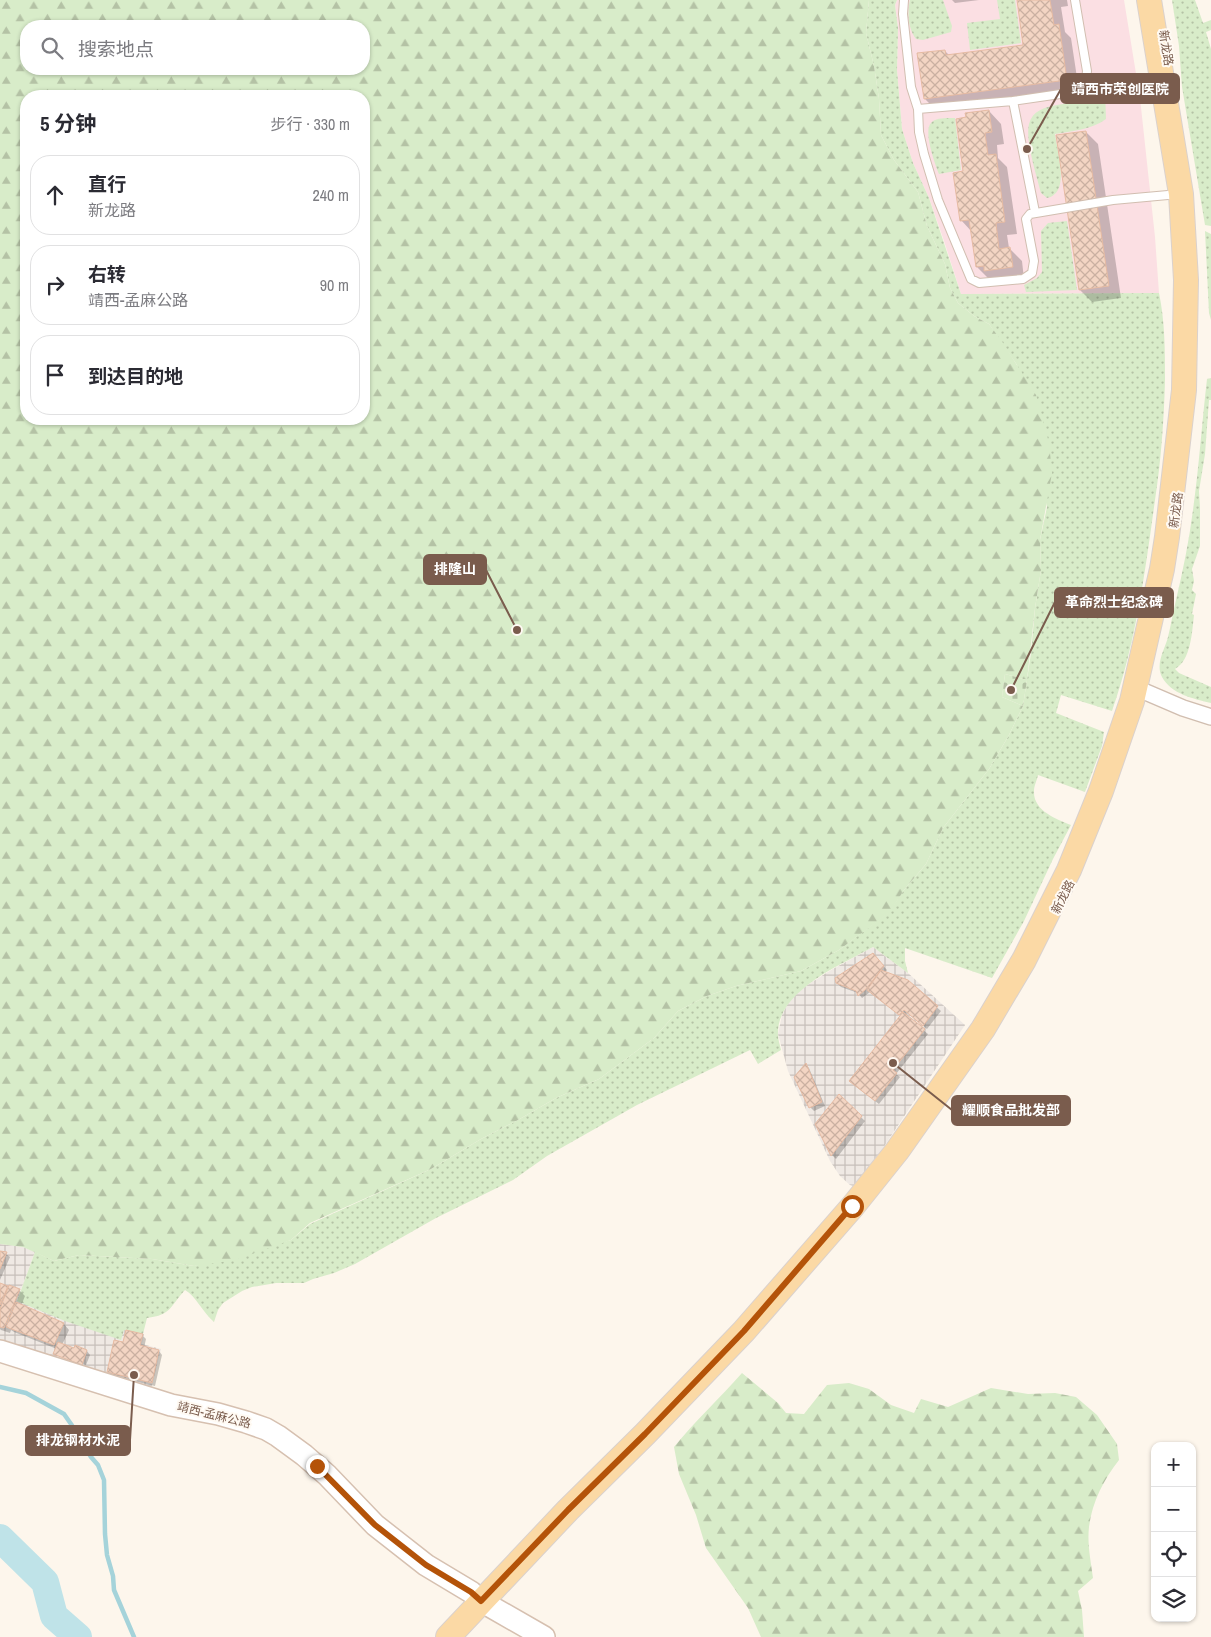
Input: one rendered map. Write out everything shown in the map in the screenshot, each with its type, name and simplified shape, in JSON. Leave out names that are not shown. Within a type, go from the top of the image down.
[{"type":"main road","name":"新龙路","points":[[448,1637],[481,1601],[508,1582],[573,1513],[607,1481],[723,1362],[815,1260],[902,1155],[988,1033],[1029,964],[1082,856],[1128,734],[1137,688],[1169,572],[1192,392],[1192,240],[1149,0]]},
{"type":"main road","name":"新龙路","points":[[1158,0],[1174,98],[1184,194]]},
{"type":"main road","name":"靖西-孟麻公路","points":[[0,1351],[171,1404],[218,1414],[266,1429],[304,1455],[327,1475],[375,1525],[403,1548],[426,1565],[471,1592],[481,1601],[544,1637]]},
{"type":"street","points":[[1137,688],[1189,710],[1211,716]]},
{"type":"lane","points":[[904,0],[903,14],[911,87],[918,109],[919,132],[932,184],[945,220],[971,279],[979,283],[1022,279],[1032,273],[1034,261],[1026,219],[1030,214],[1113,200],[1184,194]]},
{"type":"lane","points":[[918,109],[1013,101],[1074,92],[1081,88],[1086,81],[1087,71],[1075,0]]},
{"type":"lane","points":[[1013,101],[1036,212]]},
{"type":"shaded area","points":[[897,0],[1124,0],[1140,98],[1159,293],[961,294],[929,198],[913,163],[902,129],[897,70],[898,28],[895,5]]},
{"type":"shaded area","points":[[873,947],[908,973],[965,1025],[857,1187],[850,1185],[840,1176],[830,1161],[788,1071],[778,1034],[782,1015],[788,1003],[798,991]]},
{"type":"shaded area","points":[[0,1244],[23,1247],[35,1252],[17,1300],[120,1339],[123,1329],[144,1334],[142,1344],[161,1349],[151,1389],[0,1340]]},
{"type":"green space","points":[[0,0],[869,0],[866,33],[879,99],[881,135],[894,160],[918,192],[927,226],[945,264],[950,288],[958,303],[974,316],[989,324],[1036,395],[1049,443],[1052,473],[1040,540],[1041,570],[1027,680],[1005,674],[1002,697],[1023,706],[989,769],[943,828],[926,864],[904,890],[890,912],[839,950],[801,971],[736,986],[707,996],[678,1011],[654,1038],[599,1079],[556,1098],[431,1169],[310,1223],[291,1240],[235,1260],[194,1266],[152,1259],[79,1255],[54,1261],[23,1247],[0,1244]]},
{"type":"green space","points":[[869,0],[897,0],[895,5],[898,28],[897,70],[902,129],[913,163],[929,198],[961,294],[1159,293],[1162,315],[1165,347],[1165,380],[1161,455],[1134,633],[1112,711],[1061,695],[1056,713],[1104,732],[1102,746],[1085,792],[1038,775],[1034,787],[1037,804],[1047,813],[1071,825],[1024,921],[992,978],[905,948],[905,961],[908,973],[873,947],[828,971],[799,993],[788,1005],[780,1019],[778,1035],[781,1050],[758,1064],[750,1050],[637,1105],[547,1156],[513,1180],[436,1218],[355,1264],[304,1283],[276,1283],[252,1287],[242,1291],[223,1303],[218,1310],[214,1322],[193,1296],[185,1290],[166,1312],[147,1318],[143,1334],[124,1330],[121,1340],[65,1321],[17,1301],[35,1252],[54,1261],[79,1255],[152,1259],[194,1266],[291,1240],[310,1224],[431,1169],[556,1098],[599,1079],[654,1038],[678,1011],[707,996],[736,986],[801,971],[839,950],[889,912],[904,890],[926,864],[943,828],[989,769],[1023,706],[1041,570],[1040,540],[1047,507],[1017,365],[989,324],[974,316],[958,303],[950,288],[945,264],[927,226],[918,192],[894,160],[881,135],[879,99],[866,33]]},
{"type":"green space","points":[[910,0],[943,0],[952,26],[951,32],[923,40],[916,39],[911,30],[909,20]]},
{"type":"green space","points":[[997,0],[1015,0],[1021,43],[970,50],[967,23],[1000,19]]},
{"type":"green space","points":[[1172,0],[1195,0],[1203,23],[1211,20],[1211,30],[1206,32],[1211,49],[1211,226],[1205,225],[1182,87],[1179,46]]},
{"type":"green space","points":[[1103,79],[1106,119],[1088,128],[1055,134],[1061,180],[1059,188],[1054,195],[1047,198],[1041,193],[1034,168],[1030,149],[1029,124],[1033,116],[1040,110],[1087,98],[1093,93],[1096,82]]},
{"type":"green space","points":[[942,118],[955,118],[961,170],[939,174],[930,148],[929,127],[933,121]]},
{"type":"green space","points":[[1067,221],[1077,290],[1026,292],[1024,285],[1037,278],[1042,272],[1041,231],[1048,223]]},
{"type":"green space","points":[[1205,231],[1211,234],[1211,320],[1209,313]]},
{"type":"green space","points":[[1211,378],[1211,400],[1209,400],[1205,454],[1199,491],[1200,546],[1192,569],[1194,581],[1192,590],[1196,594],[1192,614],[1194,615],[1188,652],[1180,665],[1175,669],[1179,673],[1211,687],[1211,703],[1197,700],[1171,688],[1162,677],[1160,667],[1188,544],[1207,379]]},
{"type":"green space","points":[[1005,674],[1027,680],[1023,706],[1002,697]]},
{"type":"green space","points":[[742,1373],[778,1403],[786,1413],[804,1414],[827,1385],[849,1383],[869,1389],[891,1405],[914,1413],[921,1399],[948,1407],[991,1388],[1028,1394],[1055,1393],[1076,1397],[1097,1415],[1117,1444],[1119,1460],[1108,1475],[1100,1491],[1089,1527],[1088,1540],[1093,1578],[1078,1591],[1082,1610],[1084,1637],[761,1637],[748,1608],[706,1548],[696,1515],[679,1474],[674,1447]]},
{"type":"building","points":[[1017,0],[1050,0],[1054,25],[1059,24],[1067,80],[924,99],[917,53],[945,50],[946,55],[1023,45]]},
{"type":"building","points":[[989,110],[992,132],[985,133],[988,155],[996,154],[1005,222],[996,223],[999,249],[1010,247],[1013,267],[984,271],[984,266],[976,267],[969,220],[960,221],[953,173],[963,171],[956,119],[966,117],[965,113]]},
{"type":"building","points":[[1086,131],[1109,286],[1079,290],[1056,135]]},
{"type":"building","points":[[1009,686],[1014,687],[1013,694],[1007,693]]},
{"type":"building","points":[[873,953],[884,966],[858,996],[856,991],[836,983],[835,978]]},
{"type":"building","points":[[881,970],[908,980],[938,1006],[923,1026],[904,1010],[899,1015],[867,990]]},
{"type":"building","points":[[903,1012],[925,1029],[893,1070],[897,1073],[875,1101],[849,1081]]},
{"type":"building","points":[[806,1063],[822,1102],[809,1108],[794,1077]]},
{"type":"building","points":[[839,1094],[862,1116],[831,1156],[815,1124]]},
{"type":"building","points":[[0,1251],[7,1252],[0,1269]]},
{"type":"building","points":[[0,1283],[8,1286],[0,1305]]},
{"type":"building","points":[[9,1285],[20,1289],[4,1328],[0,1327],[0,1309]]},
{"type":"building","points":[[16,1302],[64,1323],[54,1345],[6,1327]]},
{"type":"building","points":[[126,1330],[143,1334],[140,1345],[159,1350],[152,1383],[107,1372],[114,1340],[123,1342]]},
{"type":"building","points":[[58,1342],[74,1348],[75,1345],[87,1350],[82,1365],[53,1354]]},
{"type":"waterway","points":[[0,1387],[26,1393],[64,1414],[98,1465],[104,1480],[105,1534],[114,1590],[134,1637]]},
{"type":"waterway","points":[[0,1538],[45,1582],[54,1616],[78,1637]]},
{"type":"place","name":"靖西市荣创医院","points":[[1027,149]]},
{"type":"place","name":"排隆山","points":[[517,630]]},
{"type":"place","name":"革命烈士纪念碑","points":[[1011,690]]},
{"type":"place","name":"耀顺食品批发部","points":[[893,1063]]},
{"type":"place","name":"排龙钢材水泥","points":[[134,1375]]},
{"type":"route","points":[[317,1466],[375,1525],[426,1565],[471,1592],[481,1601],[744,1331],[852,1206]]}]
